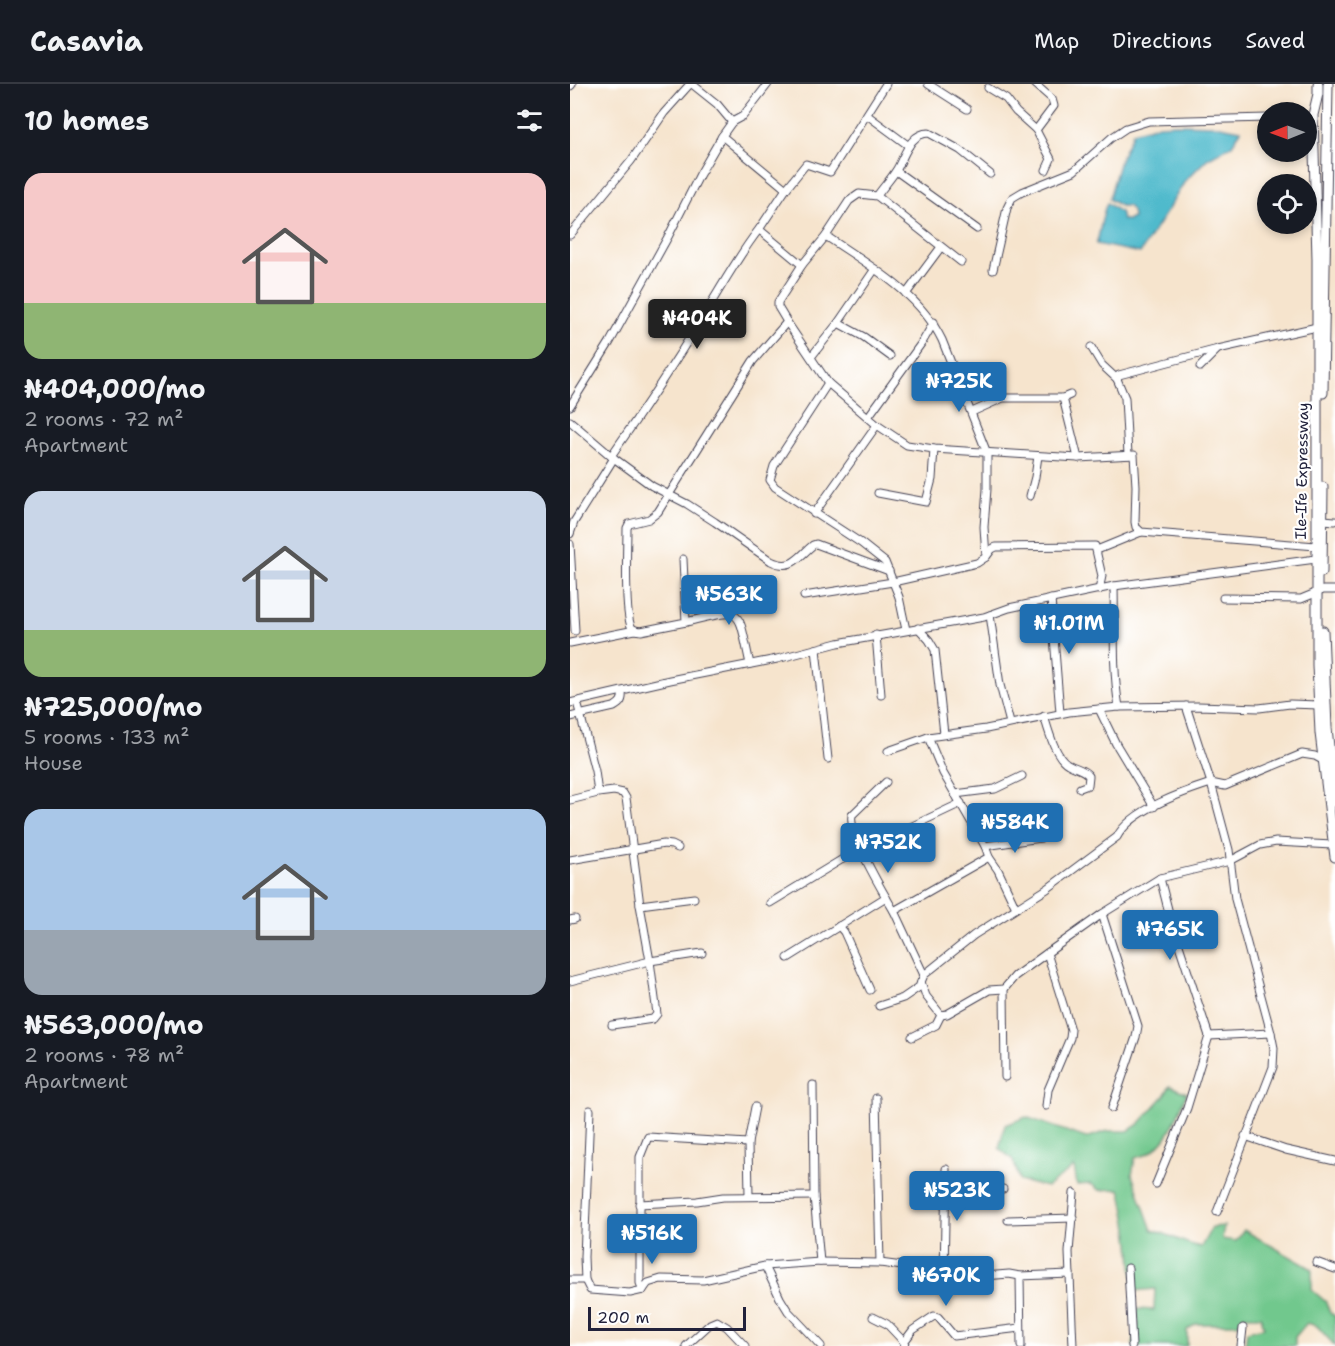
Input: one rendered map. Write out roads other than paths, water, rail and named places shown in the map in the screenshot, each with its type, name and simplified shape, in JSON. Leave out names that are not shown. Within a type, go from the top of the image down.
[{"type":"main road","name":"Ile-Ife Expressway","points":[[1317,105],[1326,90]]},
{"type":"main road","name":"Ile-Ife Expressway","points":[[1322,259],[1326,90]]},
{"type":"main road","name":"Ile-Ife Expressway","points":[[1314,162],[1326,289],[1324,520],[1317,665],[1319,705],[1335,802]]},
{"type":"main road","name":"Ile-Ife Expressway","points":[[1326,289],[1317,327],[1316,559],[1320,591],[1324,680],[1324,761],[1335,857]]},
{"type":"street","points":[[570,235],[631,161],[664,113],[691,84],[717,104],[732,122]]},
{"type":"street","points":[[570,406],[610,342],[722,136],[732,122],[743,116],[768,84]]},
{"type":"street","points":[[570,534],[574,522],[612,457],[651,400],[741,252],[806,164],[830,172],[886,84]]},
{"type":"street","points":[[928,84],[967,109]]},
{"type":"street","points":[[1035,84],[1052,99],[1054,106],[1036,130]]},
{"type":"street","points":[[988,88],[1006,99],[1016,112],[1036,130],[1051,159],[1046,170]]},
{"type":"street","points":[[867,115],[909,146]]},
{"type":"street","points":[[993,270],[1007,208],[1012,198],[1074,171],[1111,138],[1126,128],[1149,121],[1257,118]]},
{"type":"street","points":[[877,196],[919,134],[929,133],[960,150],[990,174]]},
{"type":"street","points":[[722,136],[786,189]]},
{"type":"street","points":[[896,171],[977,229]]},
{"type":"street","points":[[961,262],[877,196],[864,193],[854,195],[826,236],[802,265],[778,302],[778,307],[828,383],[877,425],[907,445],[934,449],[1078,458],[1134,455],[1136,457],[1135,522],[1141,532]]},
{"type":"street","points":[[760,228],[802,265]]},
{"type":"street","points":[[826,236],[875,269],[906,294],[934,322],[987,453],[984,527],[986,557]]},
{"type":"street","points":[[906,294],[941,247]]},
{"type":"street","points":[[811,357],[838,323],[875,269]]},
{"type":"street","points":[[635,630],[631,627],[628,602],[627,528],[629,524],[654,516],[701,448],[753,361],[787,322]]},
{"type":"street","points":[[868,417],[923,341],[934,322]]},
{"type":"street","points":[[838,323],[864,337],[890,356]]},
{"type":"street","points":[[1117,379],[1119,375],[1129,371],[1317,327]]},
{"type":"street","points":[[1091,348],[1102,365],[1117,379],[1125,399],[1128,455]]},
{"type":"street","points":[[1200,367],[1218,349]]},
{"type":"street","points":[[828,383],[770,474],[770,480],[775,487],[885,562],[899,597],[906,630]]},
{"type":"street","points":[[972,412],[1003,398],[1066,396],[1078,458]]},
{"type":"street","points":[[570,421],[612,457],[652,486],[696,510],[771,561],[782,566],[789,565],[816,544],[890,572]]},
{"type":"street","points":[[814,514],[877,425]]},
{"type":"street","points":[[878,493],[926,502],[933,479],[934,449]]},
{"type":"street","points":[[1030,496],[1038,456]]},
{"type":"street","points":[[1324,520],[1335,521]]},
{"type":"street","points":[[1097,550],[1141,532],[1316,546]]},
{"type":"street","points":[[570,544],[575,631]]},
{"type":"street","points":[[804,596],[893,582],[977,563],[996,547],[1090,545],[1095,546],[1097,550],[1102,576],[1100,590]]},
{"type":"street","points":[[683,559],[686,622]]},
{"type":"street","points":[[598,793],[595,771],[580,715],[574,703],[876,635],[990,615],[1114,586],[1316,559]]},
{"type":"street","points":[[1114,586],[1114,658],[1119,707]]},
{"type":"street","points":[[1223,598],[1301,599],[1320,591],[1335,590]]},
{"type":"street","points":[[1051,599],[1060,713]]},
{"type":"street","points":[[570,643],[734,614],[742,627],[750,664]]},
{"type":"street","points":[[990,615],[1000,685],[1010,723]]},
{"type":"street","points":[[918,628],[935,650],[944,734]]},
{"type":"street","points":[[876,635],[881,695]]},
{"type":"street","points":[[816,649],[828,759]]},
{"type":"street","points":[[570,717],[614,707],[620,704],[622,692]]},
{"type":"street","points":[[888,752],[928,737],[986,729],[1060,713],[1119,707],[1259,708],[1290,704],[1319,705]]},
{"type":"street","points":[[1186,706],[1226,834],[1235,899],[1274,1048],[1273,1067],[1217,1212]]},
{"type":"street","points":[[1099,709],[1116,744],[1154,807]]},
{"type":"street","points":[[1044,716],[1055,747],[1066,764],[1087,772],[1088,785],[1080,788]]},
{"type":"street","points":[[928,737],[943,773],[998,870],[1016,908]]},
{"type":"street","points":[[879,1006],[903,998],[919,987],[922,979],[974,935],[1072,870],[1117,837],[1122,828],[1154,807],[1211,783],[1226,786],[1302,754],[1315,756],[1324,761]]},
{"type":"street","points":[[955,794],[995,789],[1022,776]]},
{"type":"street","points":[[886,782],[852,815],[850,823],[861,850],[894,910],[922,979],[926,996],[941,1015]]},
{"type":"street","points":[[570,800],[614,791],[623,793],[626,798],[657,1014],[653,1019],[612,1025]]},
{"type":"street","points":[[770,903],[861,850],[961,803]]},
{"type":"street","points":[[985,846],[1041,838]]},
{"type":"street","points":[[1005,1077],[1004,989],[1014,976],[1102,914],[1160,878],[1230,861],[1260,845],[1276,842],[1332,845]]},
{"type":"street","points":[[570,860],[664,844],[678,848]]},
{"type":"street","points":[[894,910],[989,857]]},
{"type":"street","points":[[1156,1184],[1187,1108],[1209,1036],[1171,921],[1160,878]]},
{"type":"street","points":[[788,958],[886,897]]},
{"type":"street","points":[[640,905],[694,898]]},
{"type":"street","points":[[1102,914],[1138,1026],[1112,1108]]},
{"type":"street","points":[[839,926],[844,932],[870,990]]},
{"type":"street","points":[[570,981],[650,960],[702,953]]},
{"type":"street","points":[[1046,1106],[1048,1090],[1070,1038],[1071,1030],[1047,953]]},
{"type":"street","points":[[941,1015],[947,1014],[989,990],[1004,989]]},
{"type":"street","points":[[912,1037],[936,1024],[941,1015]]},
{"type":"street","points":[[1209,1036],[1271,1033]]},
{"type":"street","points":[[813,1085],[814,1196],[820,1262]]},
{"type":"street","points":[[876,1098],[880,1263]]},
{"type":"street","points":[[749,1196],[748,1143],[755,1107]]},
{"type":"street","points":[[590,1110],[584,1257],[585,1280],[590,1290],[630,1293],[643,1290],[648,1283],[662,1280],[703,1280],[765,1266],[820,1262],[880,1263],[925,1269],[961,1278],[1009,1274],[1020,1276],[1070,1275]]},
{"type":"street","points":[[1245,1136],[1286,1150],[1335,1161]]},
{"type":"street","points":[[643,1290],[640,1283],[640,1157],[648,1137],[748,1143]]},
{"type":"street","points":[[944,1274],[946,1169]]},
{"type":"street","points":[[946,1187],[1003,1189]]},
{"type":"street","points":[[1073,1346],[1069,1252],[1074,1193]]},
{"type":"street","points":[[639,1204],[749,1196],[814,1196]]},
{"type":"street","points":[[1008,1220],[1073,1218]]},
{"type":"street","points":[[1316,1262],[1335,1269]]},
{"type":"street","points":[[765,1266],[788,1311],[821,1346]]},
{"type":"street","points":[[1128,1268],[1132,1346]]},
{"type":"street","points":[[1020,1276],[1021,1346]]},
{"type":"street","points":[[570,1280],[585,1280]]},
{"type":"street","points":[[873,1317],[886,1324],[905,1344],[913,1330],[936,1316],[954,1336],[1020,1328]]},
{"type":"street","points":[[686,1346],[710,1324],[717,1321],[727,1327],[745,1346]]},
{"type":"street","points":[[1241,1346],[1243,1328]]},
{"type":"water","points":[[1158,125],[1215,125],[1241,130],[1232,145],[1207,159],[1185,181],[1140,253],[1096,244],[1107,203],[1120,212],[1123,220],[1133,218],[1128,206],[1120,206],[1109,199],[1120,160],[1133,132]]}]
